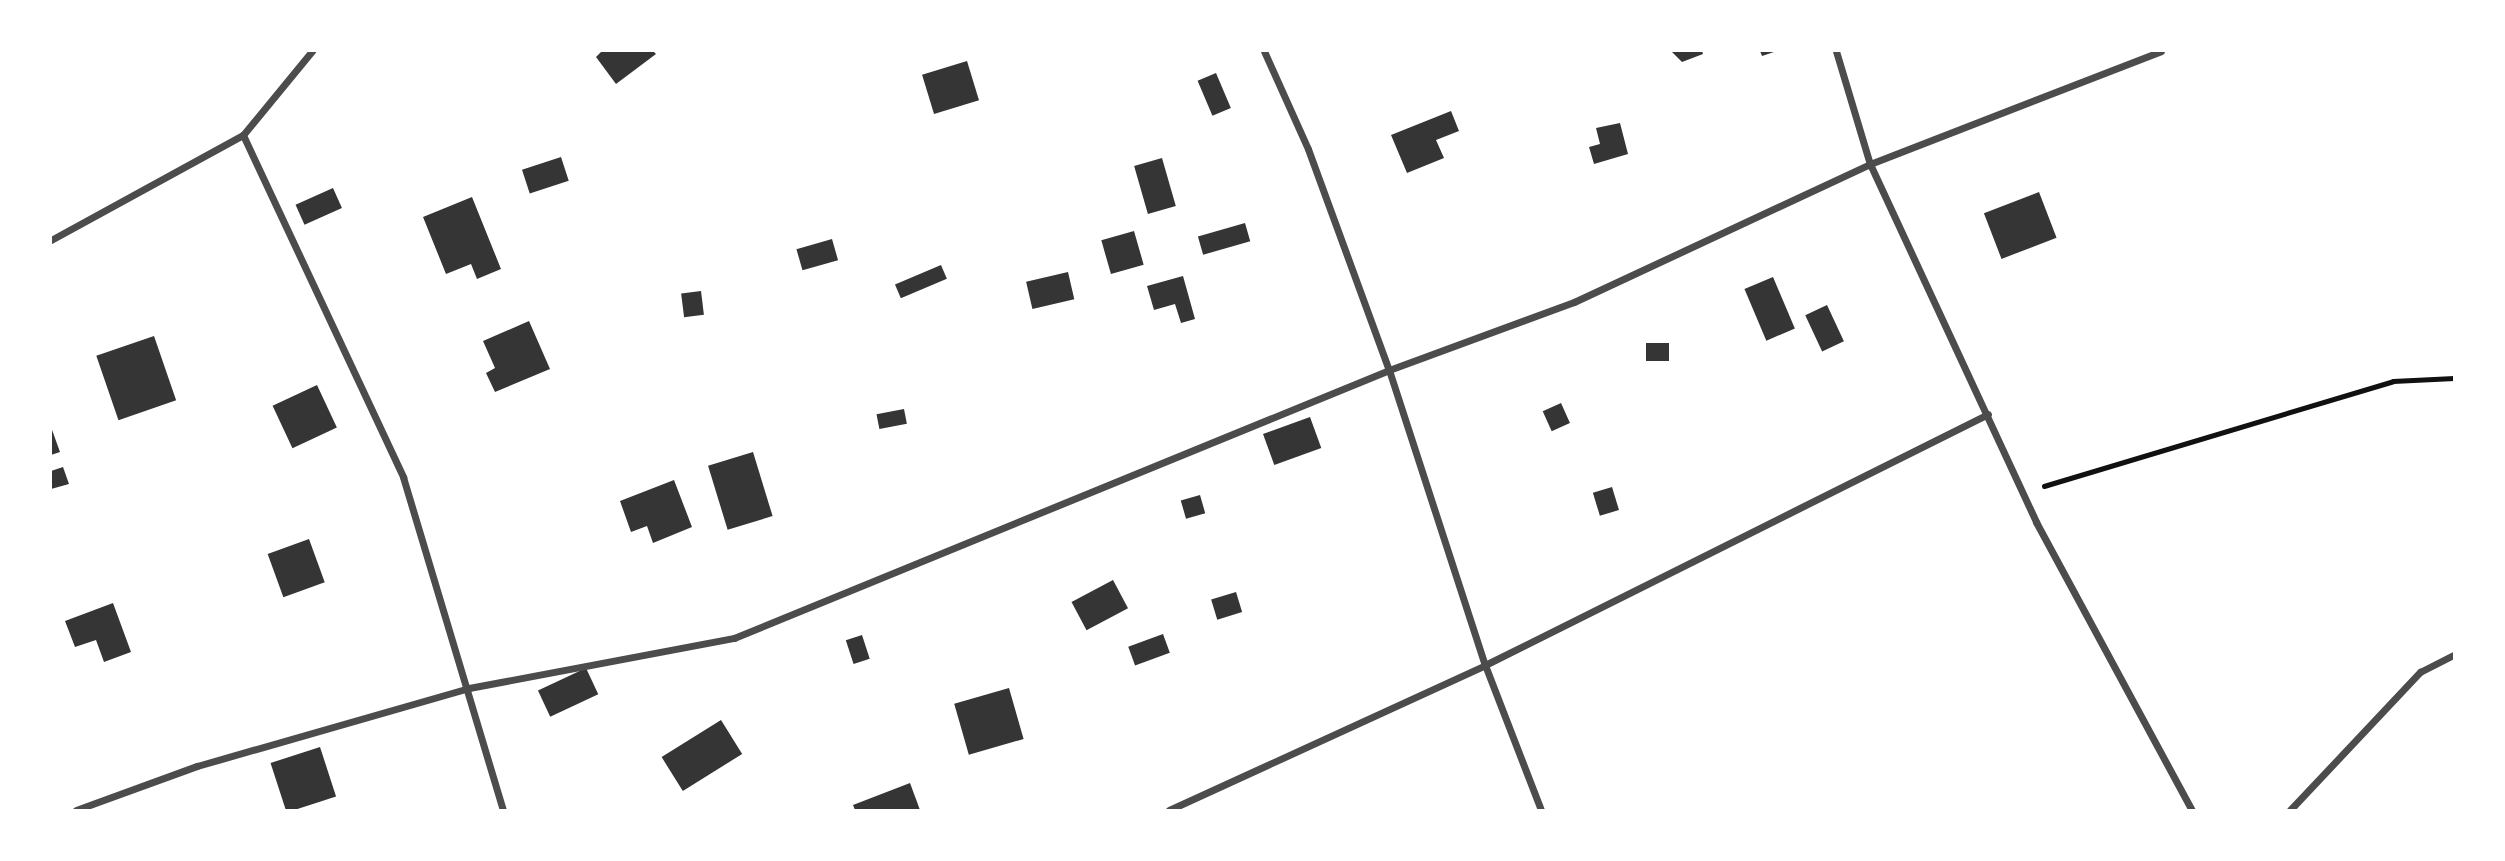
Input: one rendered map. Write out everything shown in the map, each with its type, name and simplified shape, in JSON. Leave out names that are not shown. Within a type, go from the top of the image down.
[{"type":"street","points":[[51,240],[243,135],[312,51]]},
{"type":"street","points":[[1264,51],[1308,149],[1389,370],[1485,665],[1541,810]]},
{"type":"street","points":[[1836,51],[1870,164],[2023,493],[2192,810]]},
{"type":"street","points":[[76,810],[197,766],[469,688],[734,638],[1389,370],[1574,302],[1870,164],[2161,51]]},
{"type":"street","points":[[243,135],[402,477],[469,688],[503,810]]},
{"type":"street","points":[[1169,810],[1485,665],[1988,414]]},
{"type":"street","points":[[2290,810],[2420,672],[2454,655]]},
{"type":"path","points":[[2023,493],[2393,381],[2454,378]]},
{"type":"building","points":[[602,51],[653,51],[656,54],[616,84],[596,57]]},
{"type":"building","points":[[1671,51],[1702,51],[1703,54],[1682,62]]},
{"type":"building","points":[[1760,51],[1777,51],[1762,56]]},
{"type":"building","points":[[967,61],[979,100],[934,114],[922,75]]},
{"type":"building","points":[[1216,73],[1231,108],[1212,116],[1198,81]]},
{"type":"building","points":[[1451,111],[1459,131],[1436,140],[1444,158],[1407,173],[1391,135]]},
{"type":"building","points":[[1620,123],[1628,154],[1594,164],[1589,147],[1600,144],[1596,128]]},
{"type":"building","points":[[561,157],[569,181],[530,193],[522,170]]},
{"type":"building","points":[[1162,158],[1176,206],[1148,214],[1134,166]]},
{"type":"building","points":[[333,188],[342,208],[304,225],[296,205]]},
{"type":"building","points":[[2039,192],[2057,238],[2001,259],[1984,213]]},
{"type":"building","points":[[472,197],[501,269],[477,279],[471,264],[446,274],[423,217]]},
{"type":"building","points":[[1245,223],[1250,241],[1203,255],[1198,237]]},
{"type":"building","points":[[1134,231],[1144,265],[1111,274],[1101,240]]},
{"type":"building","points":[[832,239],[838,260],[802,270],[796,249]]},
{"type":"building","points":[[941,265],[947,279],[901,298],[895,285]]},
{"type":"building","points":[[1068,272],[1074,299],[1032,309],[1026,282]]},
{"type":"building","points":[[1183,276],[1195,319],[1181,323],[1175,304],[1154,310],[1147,286]]},
{"type":"building","points":[[1773,277],[1795,329],[1766,341],[1744,289]]},
{"type":"building","points":[[701,291],[704,315],[684,317],[681,293]]},
{"type":"building","points":[[1827,305],[1844,341],[1822,351],[1805,315]]},
{"type":"building","points":[[529,321],[550,369],[495,392],[486,373],[495,368],[483,341]]},
{"type":"building","points":[[154,336],[176,400],[118,420],[96,356]]},
{"type":"building","points":[[1646,343],[1669,343],[1669,361],[1646,361]]},
{"type":"building","points":[[317,385],[337,428],[292,448],[273,406]]},
{"type":"building","points":[[1561,403],[1570,423],[1552,431],[1543,411]]},
{"type":"building","points":[[904,409],[907,424],[879,429],[877,414]]},
{"type":"building","points":[[1310,417],[1321,448],[1274,465],[1263,434]]},
{"type":"building","points":[[51,427],[60,452],[51,455]]},
{"type":"building","points":[[753,452],[773,516],[728,530],[708,466]]},
{"type":"building","points":[[63,467],[69,484],[51,489],[51,471]]},
{"type":"building","points":[[674,480],[692,527],[653,543],[647,526],[631,532],[620,501]]},
{"type":"building","points":[[1612,487],[1619,510],[1600,516],[1593,493]]},
{"type":"building","points":[[1200,495],[1205,513],[1186,519],[1181,501]]},
{"type":"building","points":[[309,539],[325,582],[283,597],[268,554]]},
{"type":"building","points":[[1113,580],[1128,608],[1087,630],[1072,602]]},
{"type":"building","points":[[1236,592],[1242,612],[1217,620],[1211,600]]},
{"type":"building","points":[[113,603],[131,652],[104,662],[96,640],[75,647],[65,621]]},
{"type":"building","points":[[1163,634],[1170,653],[1135,665],[1128,647]]},
{"type":"building","points":[[862,635],[870,659],[854,664],[846,640]]},
{"type":"building","points":[[586,668],[598,694],[550,717],[538,690]]},
{"type":"building","points":[[1009,688],[1024,739],[969,755],[954,704]]},
{"type":"building","points":[[721,720],[742,754],[683,791],[662,757]]},
{"type":"building","points":[[320,747],[336,796],[294,810],[286,810],[271,763]]},
{"type":"building","points":[[910,783],[920,810],[855,810],[853,805]]}]
